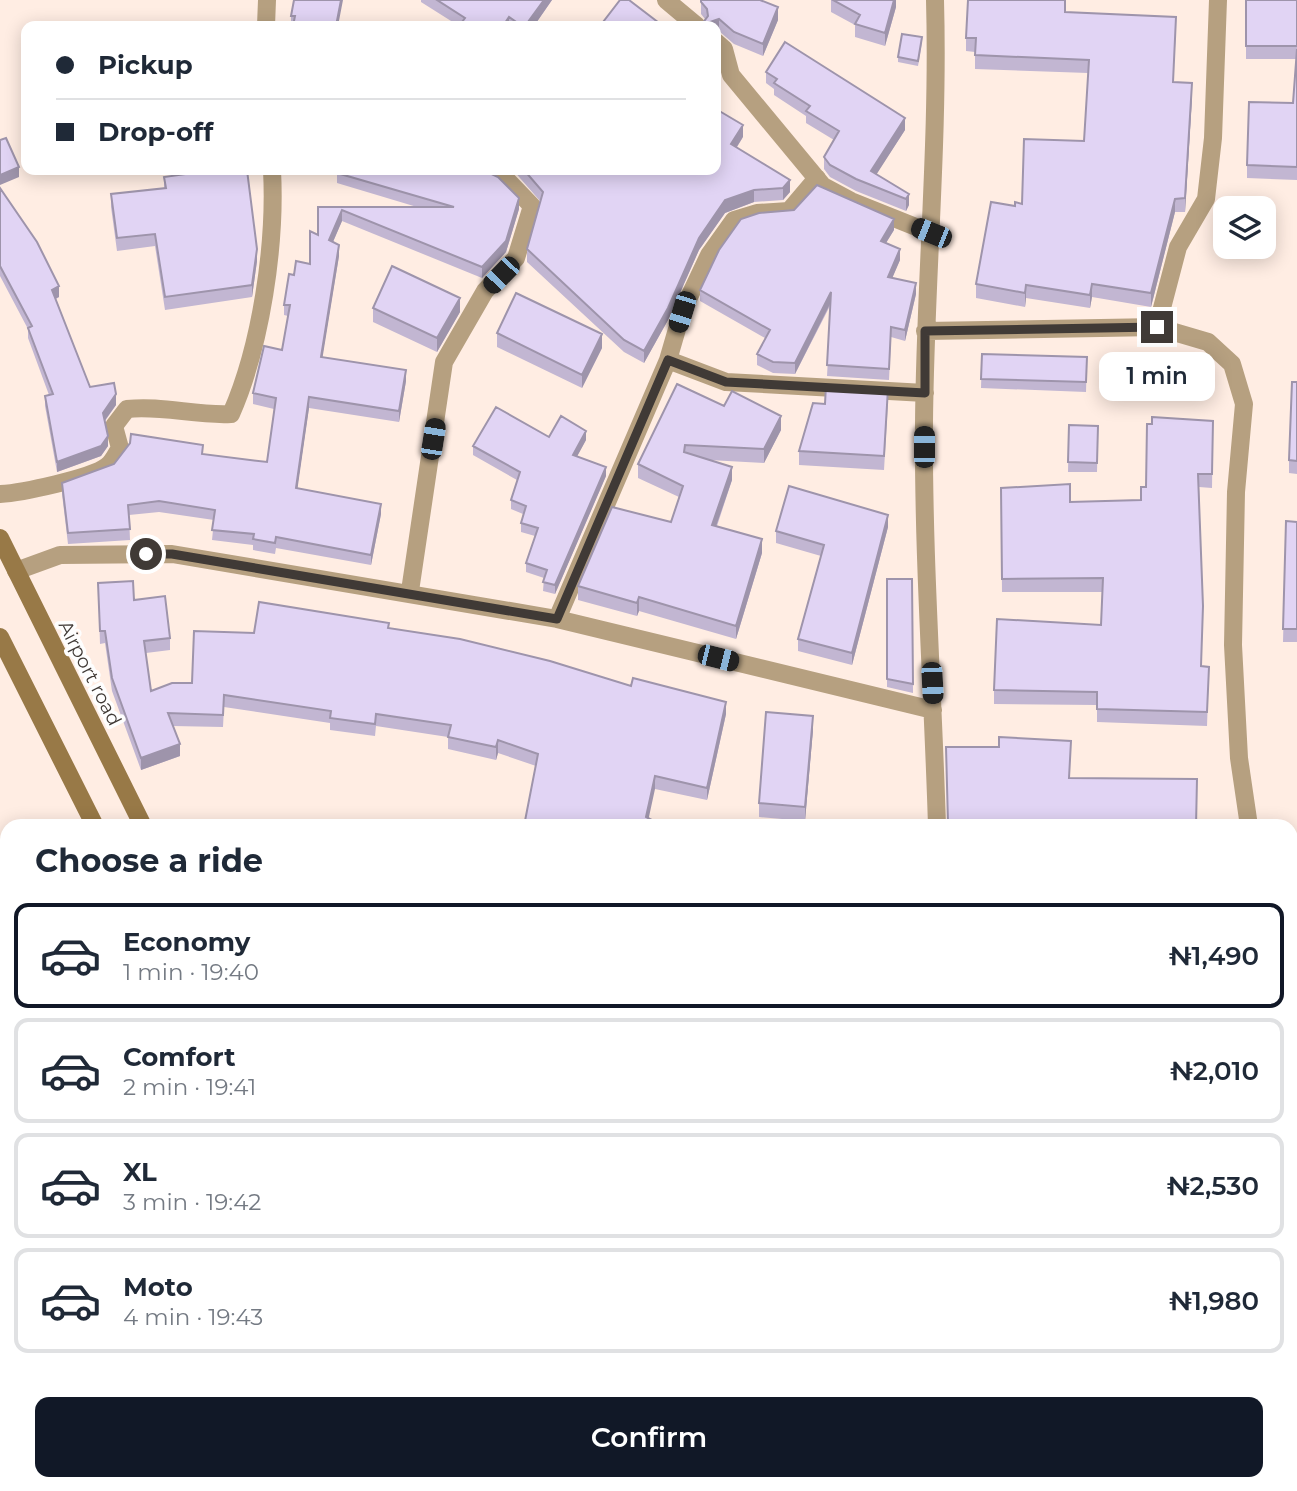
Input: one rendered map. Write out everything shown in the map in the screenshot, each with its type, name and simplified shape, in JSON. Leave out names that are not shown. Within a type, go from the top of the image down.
[{"type":"main road","name":"Airport road","points":[[0,538],[140,819]]},
{"type":"main road","points":[[0,637],[91,819]]},
{"type":"street","points":[[266,21],[267,0]]},
{"type":"street","points":[[666,0],[691,21]]},
{"type":"street","points":[[935,0],[936,136],[925,331],[924,545],[937,819]]},
{"type":"street","points":[[1157,327],[1178,247],[1206,199],[1213,138],[1218,0]]},
{"type":"street","points":[[721,46],[732,75],[824,186],[851,201],[931,233]]},
{"type":"street","points":[[0,494],[18,493],[94,473],[109,465],[120,447],[114,426],[127,409],[150,407],[208,416],[231,414],[241,392],[269,267],[272,175]]},
{"type":"street","points":[[411,592],[444,362],[485,291],[516,258],[532,206],[499,175]]},
{"type":"street","points":[[557,619],[668,360],[682,312],[709,255],[734,220],[757,213],[789,211],[817,178]]},
{"type":"street","points":[[925,331],[1157,327],[1208,342],[1232,363],[1244,404],[1236,492],[1233,645],[1239,758],[1248,819]]},
{"type":"street","points":[[668,360],[726,382],[925,393]]},
{"type":"street","points":[[16,571],[60,555],[172,554],[411,592],[557,619],[933,710]]},
{"type":"building","points":[[294,0],[341,0],[337,21],[294,21],[295,16],[291,16]]},
{"type":"building","points":[[437,0],[544,0],[529,21],[515,21],[509,17],[506,21],[463,21],[465,18]]},
{"type":"building","points":[[620,0],[629,0],[656,21],[604,21]]},
{"type":"building","points":[[760,0],[778,7],[763,44],[734,32],[719,19],[704,21],[708,16],[707,9],[701,2]]},
{"type":"building","points":[[833,0],[894,0],[885,33],[855,24],[860,15]]},
{"type":"building","points":[[968,0],[1065,0],[1065,12],[1176,17],[1173,82],[1192,83],[1185,198],[1175,199],[1151,293],[1092,284],[1090,295],[1026,285],[1025,293],[976,284],[991,202],[1015,206],[1015,202],[1022,204],[1024,139],[1084,141],[1089,60],[975,55],[976,38],[966,38]]},
{"type":"building","points":[[1246,0],[1297,0],[1297,46],[1246,46]]},
{"type":"building","points":[[902,34],[922,37],[918,61],[898,57]]},
{"type":"building","points":[[785,42],[905,118],[871,171],[909,194],[906,199],[856,179],[830,165],[824,157],[839,131],[806,111],[810,106],[774,83],[777,79],[766,72]]},
{"type":"building","points":[[1297,49],[1297,167],[1247,165],[1249,102],[1293,103]]},
{"type":"building","points":[[721,112],[743,125],[731,144],[790,180],[783,188],[754,190],[725,200],[699,238],[668,308],[644,351],[624,340],[527,249],[543,192],[528,175],[721,175]]},
{"type":"building","points":[[6,138],[19,167],[0,175],[0,140]]},
{"type":"building","points":[[248,175],[257,249],[252,285],[165,297],[155,234],[117,238],[111,194],[166,188],[164,177]]},
{"type":"building","points":[[344,175],[494,175],[519,198],[506,241],[482,267],[342,210],[329,240],[339,245],[321,357],[406,370],[399,411],[309,397],[296,488],[381,504],[371,555],[276,537],[275,543],[253,539],[254,534],[212,530],[215,510],[159,501],[128,505],[130,529],[68,533],[62,483],[114,464],[130,443],[131,434],[203,445],[202,454],[267,462],[276,398],[253,393],[264,346],[282,350],[290,305],[284,305],[289,274],[294,275],[296,261],[310,264],[310,231],[318,235],[318,207],[454,207]]},
{"type":"building","points":[[817,185],[894,219],[881,241],[900,249],[888,277],[916,283],[905,330],[891,327],[889,369],[827,365],[831,292],[795,363],[773,362],[757,354],[770,330],[700,290],[719,250],[741,219],[759,213],[794,210]]},
{"type":"building","points":[[0,188],[37,242],[59,286],[52,290],[90,387],[114,383],[116,394],[103,413],[108,436],[101,446],[57,462],[45,396],[53,394],[28,328],[32,326],[0,266]]},
{"type":"building","points":[[392,266],[460,298],[437,338],[373,308]]},
{"type":"building","points":[[516,293],[602,334],[582,375],[497,333]]},
{"type":"building","points":[[982,354],[1087,357],[1086,382],[981,379]]},
{"type":"building","points":[[1292,382],[1297,382],[1297,461],[1289,460]]},
{"type":"building","points":[[677,384],[724,406],[732,391],[781,416],[764,449],[685,445],[684,452],[732,467],[712,525],[762,539],[736,626],[639,597],[637,603],[578,586],[612,507],[671,522],[683,486],[638,464]]},
{"type":"building","points":[[826,385],[888,388],[884,456],[799,451],[813,403],[825,404]]},
{"type":"building","points":[[496,407],[549,437],[561,416],[586,431],[573,455],[606,467],[555,585],[543,582],[547,570],[526,563],[538,528],[521,523],[526,506],[511,500],[520,472],[473,446]]},
{"type":"building","points":[[1152,417],[1213,421],[1212,474],[1198,474],[1203,606],[1201,666],[1209,667],[1207,712],[1097,709],[1097,692],[994,690],[997,619],[1101,625],[1103,578],[1002,579],[1001,488],[1070,484],[1070,502],[1141,500],[1141,487],[1146,487],[1147,424],[1152,424]]},
{"type":"building","points":[[1069,425],[1098,426],[1097,463],[1068,462]]},
{"type":"building","points":[[789,486],[888,515],[852,653],[798,639],[824,545],[776,531]]},
{"type":"building","points":[[1286,521],[1297,522],[1297,629],[1283,629]]},
{"type":"building","points":[[887,579],[912,579],[913,684],[887,679]]},
{"type":"building","points":[[133,581],[134,600],[165,596],[170,638],[144,641],[151,691],[172,683],[192,683],[194,631],[254,633],[259,602],[389,623],[388,628],[460,639],[550,661],[631,686],[633,678],[726,702],[707,788],[655,776],[646,817],[650,819],[525,819],[538,754],[498,740],[496,747],[448,737],[451,725],[376,714],[375,724],[330,718],[331,711],[224,695],[223,715],[168,713],[180,744],[141,758],[112,678],[105,631],[100,631],[98,583]]},
{"type":"building","points":[[766,712],[813,716],[805,807],[759,803]]},
{"type":"building","points":[[999,737],[1071,741],[1069,778],[1197,779],[1196,819],[948,819],[946,747],[999,747]]},
{"type":"route","points":[[146,554],[172,554],[411,592],[557,619],[668,360],[726,382],[793,388],[925,393],[925,331],[1157,327]]}]
